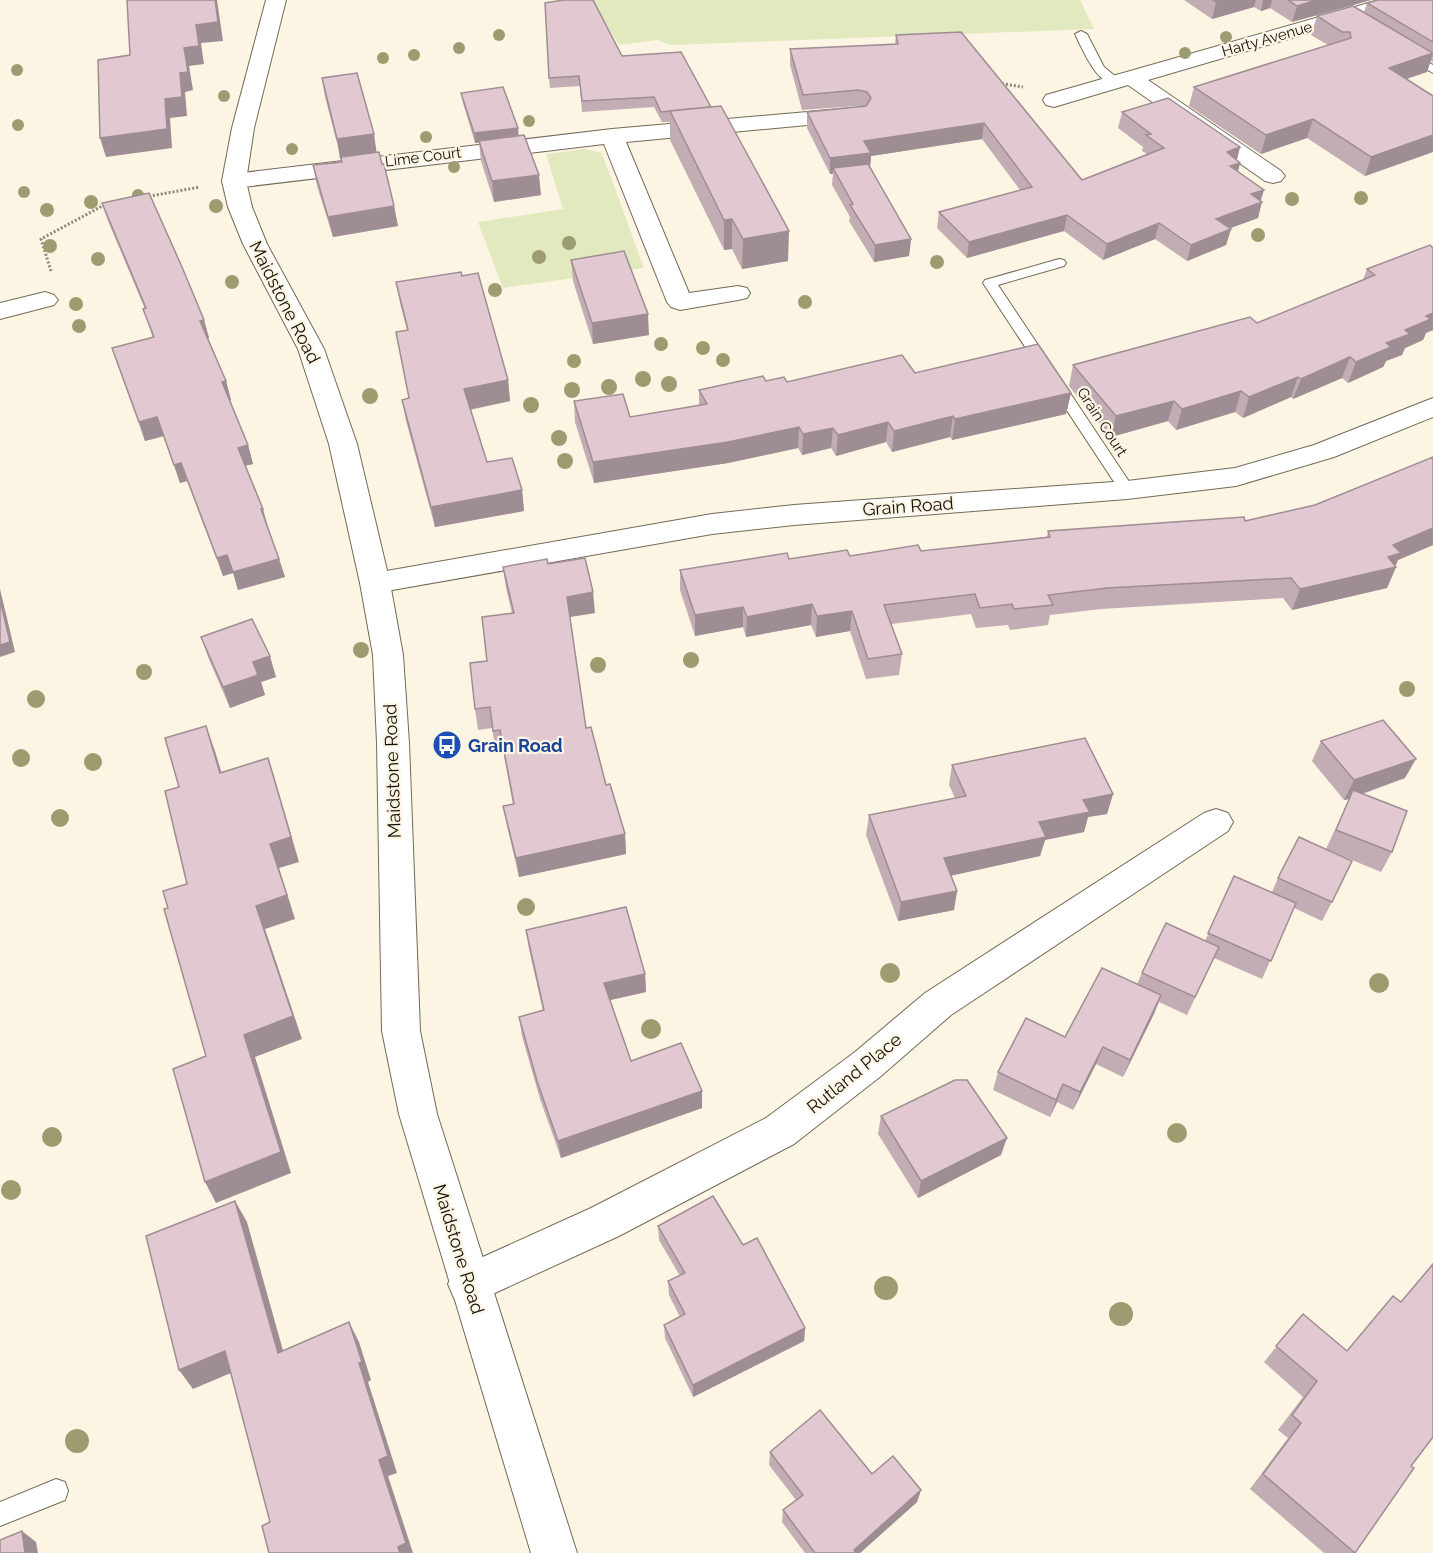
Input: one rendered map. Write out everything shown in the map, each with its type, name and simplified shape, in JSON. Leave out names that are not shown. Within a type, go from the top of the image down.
[{"type":"street","name":"Maidstone Road","points":[[276,0],[243,128],[234,181],[250,234],[311,349],[344,444],[375,582],[388,654],[401,1031],[418,1114],[554,1553]]},
{"type":"street","name":"Harty Avenue","points":[[1054,100],[1351,19],[1401,0]]},
{"type":"street","points":[[1124,80],[1273,176]]},
{"type":"street","name":"Lime Court","points":[[234,181],[612,136],[857,115]]},
{"type":"street","points":[[612,136],[680,302],[738,293]]},
{"type":"street","points":[[0,311],[45,300]]},
{"type":"street","name":"Grain Road","points":[[375,582],[712,524],[794,515],[1127,490],[1236,477],[1280,466],[1324,451],[1433,407]]},
{"type":"street","name":"Rutland Place","points":[[469,1284],[605,1222],[780,1131],[868,1064],[938,1004],[1215,822]]},
{"type":"lane","points":[[1081,33],[1099,69],[1124,80]]},
{"type":"lane","points":[[1395,46],[1433,70]]},
{"type":"lane","name":"Grain Court","points":[[1059,263],[990,283],[1127,490]]},
{"type":"lane","points":[[0,1514],[57,1491]]},
{"type":"path","points":[[994,83],[1017,85],[1054,100]]},
{"type":"path","points":[[142,197],[234,181]]},
{"type":"path","points":[[45,300],[52,275],[41,239],[107,204]]},
{"type":"green space","points":[[592,0],[1080,0],[1094,29],[670,45],[657,40],[619,45]]},
{"type":"green space","points":[[585,149],[602,153],[644,268],[503,288],[478,222],[563,209],[546,154]]},
{"type":"building","points":[[127,0],[215,0],[218,22],[196,25],[199,46],[184,48],[188,72],[180,73],[182,97],[165,99],[167,129],[100,138],[98,60],[130,55]]},
{"type":"building","points":[[563,0],[593,0],[622,56],[681,52],[711,107],[661,112],[654,97],[582,101],[579,76],[549,78],[545,3]]},
{"type":"building","points":[[1288,0],[1317,0],[1297,6]]},
{"type":"building","points":[[1378,0],[1433,0],[1433,42],[1367,3]]},
{"type":"building","points":[[1353,6],[1433,53],[1389,68],[1433,96],[1433,135],[1371,157],[1313,119],[1266,135],[1194,87],[1351,38],[1350,32],[1342,32],[1317,16]]},
{"type":"building","points":[[961,32],[1082,180],[1164,148],[1146,135],[1151,134],[1122,112],[1168,98],[1240,147],[1227,152],[1240,163],[1230,166],[1264,190],[1251,194],[1262,202],[1216,219],[1231,229],[1191,245],[1159,223],[1107,244],[1067,215],[969,242],[939,212],[1032,187],[984,123],[864,141],[871,153],[830,158],[807,112],[866,106],[871,98],[867,92],[858,90],[803,95],[790,49],[898,44],[896,35]]},
{"type":"building","points":[[357,73],[374,134],[337,139],[322,78]]},
{"type":"building","points":[[503,87],[518,128],[474,133],[461,93]]},
{"type":"building","points":[[721,106],[789,231],[743,239],[732,219],[724,220],[670,111]]},
{"type":"building","points":[[524,135],[539,175],[492,181],[479,141]]},
{"type":"building","points":[[379,152],[394,206],[328,217],[313,165],[342,162],[341,157]]},
{"type":"building","points":[[868,164],[911,239],[875,245],[850,205],[853,204],[833,168]]},
{"type":"building","points":[[149,193],[204,320],[200,321],[226,381],[222,382],[248,445],[238,448],[263,509],[261,509],[279,559],[233,572],[227,555],[217,558],[181,463],[174,465],[157,417],[139,422],[112,348],[154,337],[143,309],[146,308],[102,203]]},
{"type":"building","points":[[1430,245],[1433,248],[1433,313],[1426,316],[1431,319],[1405,330],[1410,334],[1386,343],[1391,347],[1356,362],[1350,357],[1301,379],[1298,377],[1249,397],[1241,391],[1182,409],[1174,401],[1116,416],[1073,365],[1250,317],[1257,323],[1375,275],[1367,269]]},
{"type":"building","points":[[624,251],[648,314],[592,323],[571,260]]},
{"type":"building","points":[[461,272],[462,276],[478,273],[508,380],[464,389],[487,462],[512,458],[522,490],[431,507],[402,400],[409,398],[396,332],[408,330],[396,282]]},
{"type":"building","points":[[1038,344],[1071,393],[955,419],[953,416],[894,431],[888,422],[838,435],[833,428],[803,434],[799,427],[728,442],[593,462],[574,401],[623,394],[630,417],[707,404],[699,390],[763,376],[766,381],[784,377],[787,382],[902,355],[915,373]]},
{"type":"building","points":[[1433,457],[1433,528],[1393,545],[1401,553],[1388,557],[1396,567],[1300,589],[1291,578],[1107,588],[1048,595],[1053,605],[1014,609],[1012,604],[980,608],[975,594],[884,605],[902,654],[868,659],[852,611],[817,616],[812,604],[747,617],[743,607],[695,615],[680,570],[787,553],[789,559],[847,550],[850,556],[918,545],[921,551],[1050,537],[1048,531],[1244,517],[1245,521],[1315,505]]},
{"type":"building","points":[[585,558],[593,592],[567,597],[586,728],[591,727],[606,785],[610,784],[625,834],[516,858],[503,806],[514,804],[500,730],[493,731],[490,707],[475,709],[470,663],[487,661],[482,617],[514,613],[503,567],[547,559],[548,564]]},
{"type":"building","points":[[0,600],[10,642],[0,645]]},
{"type":"building","points":[[252,619],[270,656],[253,662],[258,675],[223,687],[201,637]]},
{"type":"building","points":[[1383,720],[1416,759],[1354,780],[1321,741]]},
{"type":"building","points":[[206,726],[220,773],[268,758],[291,837],[270,844],[287,895],[256,906],[293,1016],[244,1035],[281,1152],[205,1182],[173,1069],[206,1056],[164,909],[168,908],[163,891],[187,884],[165,791],[179,787],[165,738]]},
{"type":"building","points":[[1085,738],[1113,794],[1083,800],[1090,812],[1039,822],[1046,837],[944,858],[957,891],[901,902],[869,815],[966,796],[952,765]]},
{"type":"building","points":[[1353,790],[1407,811],[1392,852],[1336,830]]},
{"type":"building","points":[[1299,837],[1352,861],[1332,902],[1278,878]]},
{"type":"building","points":[[1234,876],[1296,903],[1271,961],[1208,933]]},
{"type":"building","points":[[626,907],[645,974],[604,983],[631,1061],[681,1043],[702,1091],[558,1141],[537,1081],[519,1017],[544,1010],[526,930]]},
{"type":"building","points":[[1166,923],[1219,947],[1195,997],[1142,973]]},
{"type":"building","points":[[1102,968],[1161,995],[1130,1060],[1103,1047],[1080,1092],[1063,1084],[1056,1100],[998,1072],[1026,1018],[1065,1037]]},
{"type":"building","points":[[955,1080],[967,1080],[1007,1138],[921,1181],[881,1116]]},
{"type":"building","points":[[713,1196],[743,1245],[757,1238],[805,1328],[693,1385],[664,1325],[685,1314],[668,1281],[685,1273],[658,1226]]},
{"type":"building","points":[[235,1201],[278,1353],[349,1322],[362,1362],[359,1363],[388,1456],[379,1460],[406,1543],[398,1547],[400,1553],[269,1553],[262,1526],[270,1522],[225,1351],[179,1370],[146,1236]]},
{"type":"building","points":[[1433,1264],[1433,1437],[1411,1466],[1414,1468],[1355,1553],[1263,1474],[1301,1423],[1292,1415],[1317,1381],[1276,1346],[1303,1314],[1347,1351],[1393,1296],[1401,1302]]},
{"type":"building","points":[[820,1410],[872,1474],[893,1456],[921,1490],[854,1550],[856,1553],[815,1553],[783,1510],[803,1495],[770,1452]]},
{"type":"building","points":[[22,1531],[25,1553],[0,1553],[0,1540]]},
{"type":"place","name":"Grain Road","points":[[447,745]]}]
